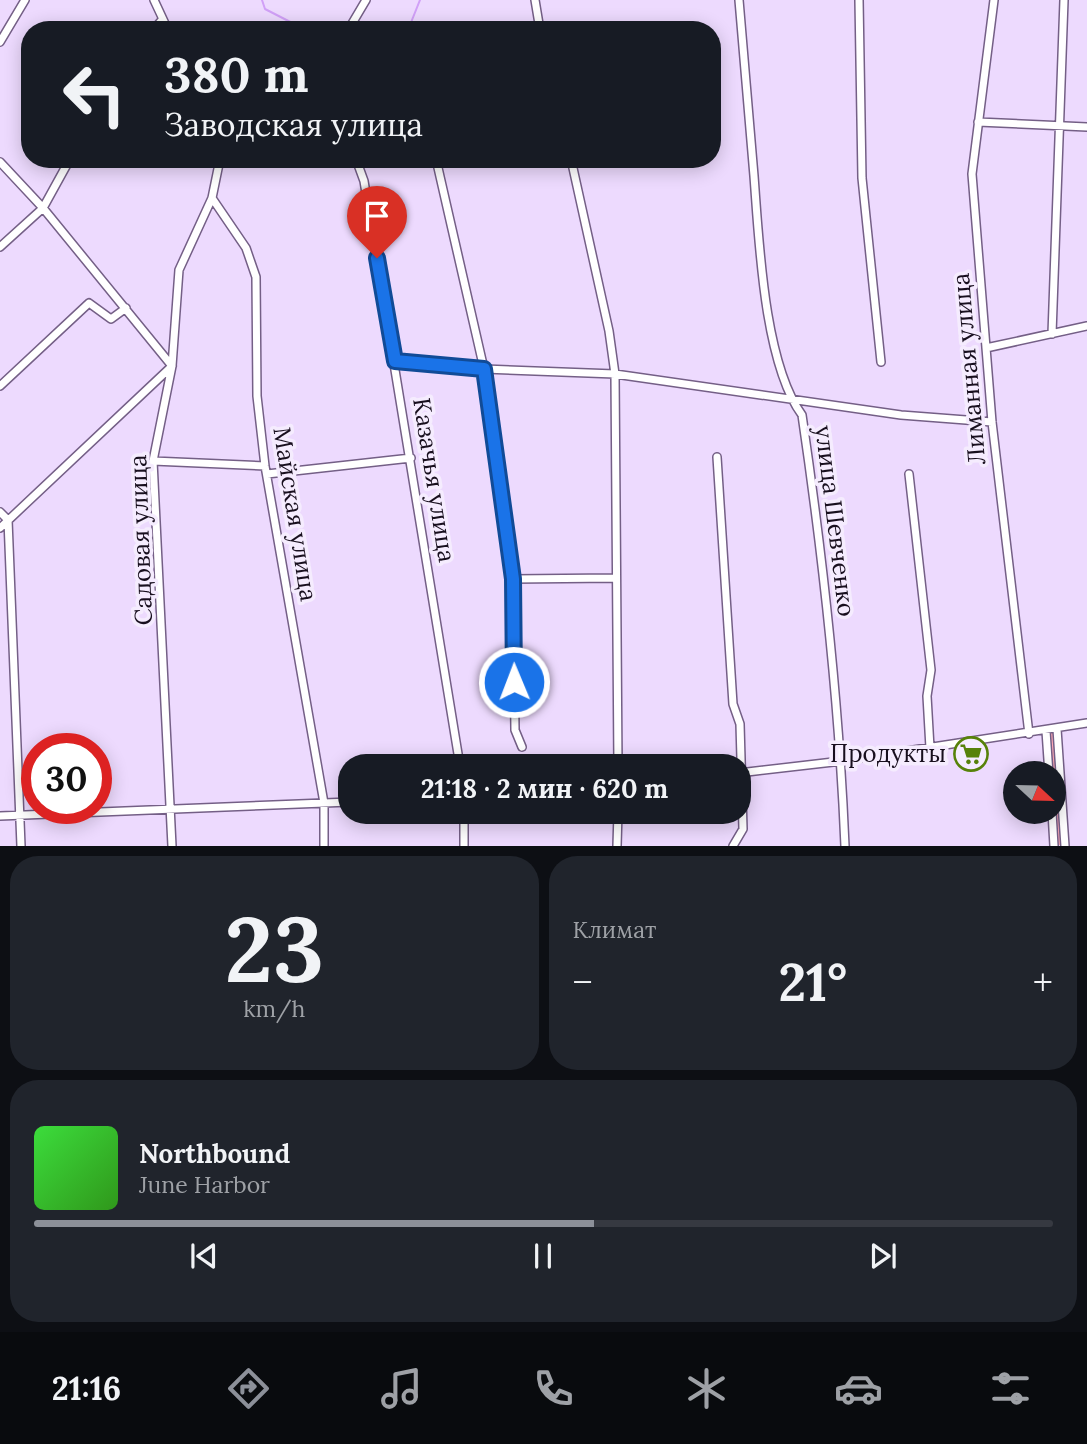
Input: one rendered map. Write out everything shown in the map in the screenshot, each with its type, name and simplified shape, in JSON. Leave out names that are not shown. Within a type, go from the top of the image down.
[{"type":"street","points":[[0,42],[25,0]]},
{"type":"street","points":[[154,0],[161,21]]},
{"type":"street","points":[[354,21],[366,0]]},
{"type":"street","points":[[535,0],[538,21]]},
{"type":"street","name":"улица Шевченко","points":[[739,0],[762,277],[780,370],[791,399],[802,415],[822,552],[842,761],[845,845]]},
{"type":"street","points":[[859,0],[863,178],[881,362]]},
{"type":"street","points":[[1052,334],[1057,125],[1064,0]]},
{"type":"street","name":"Лиманная улица","points":[[993,1],[972,174],[992,422],[1030,734]]},
{"type":"street","points":[[978,122],[1087,127]]},
{"type":"street","points":[[0,162],[43,208],[172,366],[0,528]]},
{"type":"street","points":[[0,247],[43,208],[65,168]]},
{"type":"street","name":"Садовая улица","points":[[172,845],[153,461],[172,366],[178,270],[212,198],[218,168]]},
{"type":"street","name":"Казачья улица","points":[[359,168],[364,181],[395,361],[458,754]]},
{"type":"street","points":[[438,168],[484,369],[513,579],[516,730],[522,747]]},
{"type":"street","points":[[573,168],[609,331],[615,374],[618,754]]},
{"type":"street","name":"Майская улица","points":[[212,198],[246,248],[256,277],[257,396],[266,470],[324,803],[324,845]]},
{"type":"street","points":[[0,386],[89,303],[111,319],[126,308]]},
{"type":"street","points":[[986,348],[1087,326]]},
{"type":"street","points":[[395,361],[484,369],[615,374],[901,415],[992,422]]},
{"type":"street","points":[[716,457],[733,704],[740,724],[740,754]]},
{"type":"street","points":[[153,461],[266,470],[411,458]]},
{"type":"street","points":[[909,474],[931,670],[927,696],[930,748]]},
{"type":"street","points":[[0,512],[8,520],[20,845]]},
{"type":"street","points":[[513,579],[615,578]]},
{"type":"street","points":[[751,772],[1030,734],[1087,723]]},
{"type":"street","points":[[1057,729],[1065,845]]},
{"type":"street","points":[[1046,731],[1048,761]]},
{"type":"street","points":[[0,816],[338,802]]},
{"type":"street","points":[[464,824],[464,845]]},
{"type":"street","points":[[617,845],[618,824]]},
{"type":"street","points":[[733,845],[743,829],[743,824]]},
{"type":"street","points":[[1053,824],[1054,845]]},
{"type":"shaded area","points":[[1056,731],[1058,761],[1049,761],[1048,732]]},
{"type":"shaded area","points":[[1054,824],[1063,824],[1064,845],[1054,845]]},
{"type":"waterway","points":[[262,0],[265,9],[288,21]]},
{"type":"waterway","points":[[412,21],[420,0]]},
{"type":"place","name":"Продукты","points":[[971,754]]},
{"type":"route","points":[[377,258],[395,361],[484,369],[513,579],[514,682]]}]
